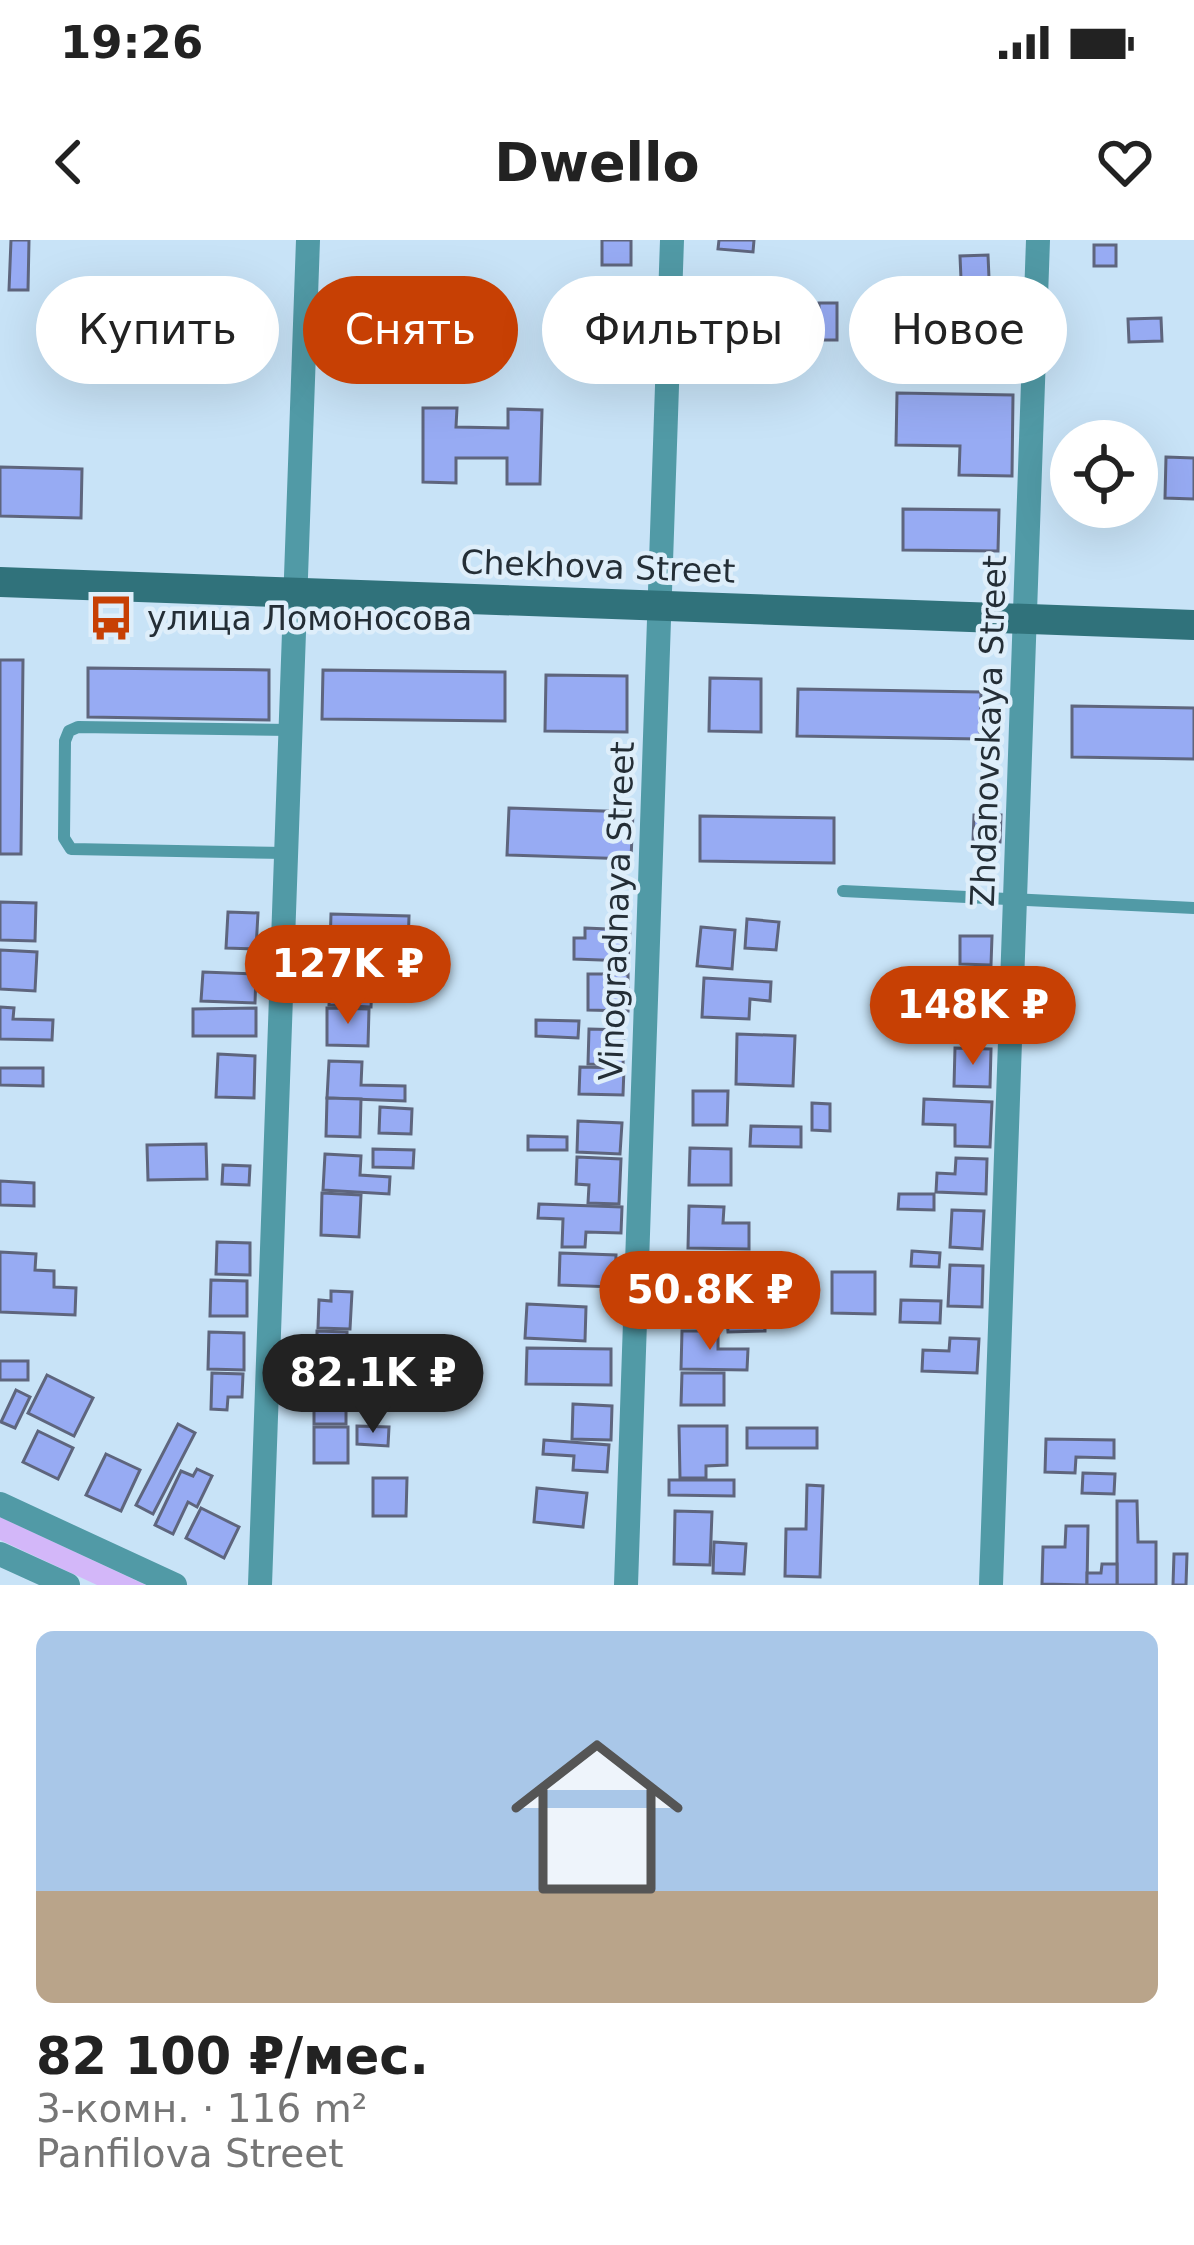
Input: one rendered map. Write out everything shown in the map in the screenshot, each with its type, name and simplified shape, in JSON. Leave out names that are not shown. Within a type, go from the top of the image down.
[{"type":"main road","name":"Chekhova Street","points":[[0,582],[1194,625]]},
{"type":"street","points":[[260,1585],[308,240]]},
{"type":"street","name":"Vinogradnaya Street","points":[[626,1585],[672,240]]},
{"type":"street","name":"Zhdanovskaya Street","points":[[991,1585],[1038,240]]},
{"type":"street","points":[[0,1504],[175,1585]]},
{"type":"street","points":[[0,1554],[68,1585]]},
{"type":"lane","points":[[286,853],[71,849],[64,838],[65,741],[69,731],[78,727],[290,730]]},
{"type":"lane","points":[[843,891],[1194,908]]},
{"type":"shaded area","points":[[0,1517],[146,1585],[97,1585],[0,1540]]},
{"type":"building","points":[[11,240],[29,240],[28,290],[9,290]]},
{"type":"building","points":[[602,240],[631,240],[631,265],[602,265]]},
{"type":"building","points":[[719,240],[754,240],[753,252],[718,249]]},
{"type":"building","points":[[1094,245],[1116,245],[1116,266],[1094,266]]},
{"type":"building","points":[[988,255],[989,276],[961,276],[960,256]]},
{"type":"building","points":[[825,303],[837,303],[837,340],[825,340]]},
{"type":"building","points":[[1161,318],[1162,341],[1129,342],[1128,319]]},
{"type":"building","points":[[897,393],[1013,395],[1012,476],[959,475],[960,446],[896,445]]},
{"type":"building","points":[[423,408],[457,408],[456,427],[508,428],[508,409],[542,410],[540,484],[507,484],[507,458],[456,458],[456,483],[423,482]]},
{"type":"building","points":[[1166,457],[1194,458],[1194,499],[1165,498]]},
{"type":"building","points":[[0,467],[82,469],[81,518],[0,516]]},
{"type":"building","points":[[903,509],[999,510],[998,551],[903,550]]},
{"type":"building","points":[[0,660],[23,660],[21,854],[0,854]]},
{"type":"building","points":[[88,668],[269,670],[269,720],[88,717]]},
{"type":"building","points":[[323,670],[505,672],[505,721],[322,719]]},
{"type":"building","points":[[546,675],[627,676],[627,732],[545,731]]},
{"type":"building","points":[[710,678],[761,679],[761,732],[709,731]]},
{"type":"building","points":[[798,689],[981,692],[980,739],[797,736]]},
{"type":"building","points":[[1072,706],[1194,708],[1194,759],[1072,757]]},
{"type":"building","points":[[509,808],[633,812],[631,859],[507,855]]},
{"type":"building","points":[[974,815],[1001,815],[1000,842],[973,841]]},
{"type":"building","points":[[700,816],[834,818],[834,863],[700,861]]},
{"type":"building","points":[[0,902],[36,903],[35,941],[0,940]]},
{"type":"building","points":[[228,912],[258,913],[256,949],[226,948]]},
{"type":"building","points":[[331,914],[409,916],[408,948],[330,947]]},
{"type":"building","points":[[747,919],[779,922],[776,950],[745,948]]},
{"type":"building","points":[[701,927],[735,930],[732,969],[697,966]]},
{"type":"building","points":[[585,928],[630,930],[628,961],[574,959],[574,938],[585,938]]},
{"type":"building","points":[[960,936],[992,936],[991,965],[960,964]]},
{"type":"building","points":[[0,950],[37,952],[35,991],[0,989]]},
{"type":"building","points":[[344,958],[373,959],[371,1007],[329,1005],[331,970],[344,970]]},
{"type":"building","points":[[386,962],[432,963],[432,984],[386,983]]},
{"type":"building","points":[[203,972],[256,974],[255,1003],[201,1001]]},
{"type":"building","points":[[588,974],[628,974],[628,1011],[588,1010]]},
{"type":"building","points":[[704,978],[771,982],[770,1001],[750,999],[749,1019],[702,1017]]},
{"type":"building","points":[[897,985],[932,987],[931,1007],[896,1006]]},
{"type":"building","points":[[942,990],[994,991],[992,1034],[941,1032]]},
{"type":"building","points":[[0,1007],[14,1008],[13,1019],[53,1020],[52,1040],[0,1039]]},
{"type":"building","points":[[256,1008],[256,1036],[193,1036],[193,1009]]},
{"type":"building","points":[[327,1008],[369,1009],[368,1046],[327,1045]]},
{"type":"building","points":[[536,1020],[579,1021],[578,1038],[536,1036]]},
{"type":"building","points":[[589,1029],[624,1030],[623,1065],[588,1064]]},
{"type":"building","points":[[737,1034],[795,1036],[793,1086],[736,1084]]},
{"type":"building","points":[[955,1048],[991,1049],[990,1087],[954,1086]]},
{"type":"building","points":[[218,1054],[255,1056],[254,1098],[216,1097]]},
{"type":"building","points":[[329,1061],[362,1062],[361,1085],[405,1086],[405,1101],[327,1098]]},
{"type":"building","points":[[580,1067],[624,1068],[623,1095],[579,1094]]},
{"type":"building","points":[[0,1068],[43,1068],[43,1086],[0,1085]]},
{"type":"building","points":[[693,1091],[728,1091],[727,1125],[693,1125]]},
{"type":"building","points":[[327,1098],[361,1099],[360,1137],[326,1136]]},
{"type":"building","points":[[924,1099],[992,1102],[990,1147],[955,1146],[955,1125],[923,1124]]},
{"type":"building","points":[[812,1103],[830,1104],[830,1131],[812,1130]]},
{"type":"building","points":[[380,1107],[412,1109],[411,1134],[379,1133]]},
{"type":"building","points":[[578,1121],[622,1123],[620,1154],[577,1152]]},
{"type":"building","points":[[751,1126],[801,1127],[801,1147],[750,1146]]},
{"type":"building","points":[[528,1136],[567,1137],[567,1150],[528,1150]]},
{"type":"building","points":[[206,1144],[207,1179],[148,1180],[147,1145]]},
{"type":"building","points":[[690,1148],[731,1149],[731,1185],[689,1185]]},
{"type":"building","points":[[373,1149],[414,1150],[413,1168],[373,1167]]},
{"type":"building","points":[[325,1154],[361,1156],[360,1175],[390,1177],[389,1194],[323,1190]]},
{"type":"building","points":[[577,1157],[621,1159],[619,1204],[588,1203],[589,1185],[576,1184]]},
{"type":"building","points":[[956,1158],[987,1159],[986,1194],[936,1192],[937,1173],[955,1174]]},
{"type":"building","points":[[223,1165],[250,1166],[249,1185],[222,1184]]},
{"type":"building","points":[[0,1181],[34,1183],[34,1206],[0,1205]]},
{"type":"building","points":[[322,1193],[361,1195],[359,1237],[321,1235]]},
{"type":"building","points":[[899,1194],[934,1194],[934,1210],[898,1209]]},
{"type":"building","points":[[539,1204],[622,1207],[621,1233],[586,1232],[585,1247],[562,1247],[563,1219],[538,1218]]},
{"type":"building","points":[[689,1206],[724,1207],[723,1223],[749,1223],[749,1249],[688,1248]]},
{"type":"building","points":[[952,1210],[984,1211],[982,1249],[950,1247]]},
{"type":"building","points":[[217,1242],[250,1243],[250,1275],[216,1274]]},
{"type":"building","points":[[912,1251],[940,1253],[939,1267],[911,1266]]},
{"type":"building","points":[[0,1252],[36,1254],[35,1270],[54,1271],[54,1287],[76,1288],[75,1315],[0,1312]]},
{"type":"building","points":[[560,1253],[616,1255],[615,1287],[559,1285]]},
{"type":"building","points":[[686,1258],[726,1259],[725,1298],[685,1297]]},
{"type":"building","points":[[950,1265],[983,1266],[982,1307],[948,1306]]},
{"type":"building","points":[[832,1272],[875,1272],[875,1314],[832,1313]]},
{"type":"building","points":[[211,1280],[247,1281],[247,1316],[210,1316]]},
{"type":"building","points":[[331,1291],[352,1292],[350,1329],[318,1328],[319,1300],[331,1301]]},
{"type":"building","points":[[769,1297],[769,1312],[732,1313],[731,1298]]},
{"type":"building","points":[[901,1300],[941,1301],[940,1323],[900,1322]]},
{"type":"building","points":[[527,1304],[586,1307],[585,1341],[525,1338]]},
{"type":"building","points":[[765,1316],[765,1331],[728,1332],[727,1318]]},
{"type":"building","points":[[317,1331],[347,1332],[347,1349],[374,1349],[373,1371],[331,1370],[331,1356],[317,1356]]},
{"type":"building","points":[[682,1331],[718,1331],[718,1349],[748,1349],[747,1370],[681,1369]]},
{"type":"building","points":[[209,1332],[244,1333],[244,1370],[208,1369]]},
{"type":"building","points":[[418,1337],[447,1338],[446,1366],[417,1365]]},
{"type":"building","points":[[950,1338],[979,1339],[977,1373],[922,1371],[923,1350],[949,1351]]},
{"type":"building","points":[[527,1348],[611,1349],[611,1385],[526,1384]]},
{"type":"building","points":[[0,1361],[28,1361],[28,1380],[0,1380]]},
{"type":"building","points":[[212,1373],[243,1374],[242,1397],[228,1397],[227,1410],[211,1409]]},
{"type":"building","points":[[682,1373],[724,1373],[724,1405],[681,1405]]},
{"type":"building","points":[[47,1375],[93,1398],[74,1436],[28,1413]]},
{"type":"building","points":[[368,1380],[421,1381],[420,1399],[367,1398]]},
{"type":"building","points":[[16,1390],[30,1397],[15,1428],[1,1422]]},
{"type":"building","points":[[314,1396],[346,1396],[346,1424],[314,1424]]},
{"type":"building","points":[[573,1404],[612,1406],[611,1440],[572,1439]]},
{"type":"building","points":[[178,1424],[195,1433],[153,1514],[136,1505]]},
{"type":"building","points":[[357,1426],[389,1427],[388,1446],[357,1444]]},
{"type":"building","points":[[679,1426],[727,1426],[727,1465],[706,1466],[706,1478],[680,1478]]},
{"type":"building","points":[[314,1427],[348,1427],[348,1463],[314,1463]]},
{"type":"building","points":[[747,1428],[817,1428],[817,1448],[747,1448]]},
{"type":"building","points":[[38,1431],[73,1448],[58,1479],[23,1462]]},
{"type":"building","points":[[1046,1439],[1114,1440],[1114,1458],[1076,1457],[1075,1473],[1045,1472]]},
{"type":"building","points":[[544,1440],[609,1445],[607,1472],[573,1470],[574,1456],[543,1454]]},
{"type":"building","points":[[106,1454],[140,1470],[121,1511],[86,1495]]},
{"type":"building","points":[[197,1469],[212,1476],[197,1507],[188,1502],[173,1534],[155,1525],[181,1471],[193,1476]]},
{"type":"building","points":[[1083,1473],[1115,1474],[1114,1494],[1082,1493]]},
{"type":"building","points":[[373,1478],[407,1478],[406,1516],[373,1516]]},
{"type":"building","points":[[669,1480],[734,1480],[734,1496],[669,1495]]},
{"type":"building","points":[[807,1485],[823,1486],[820,1577],[785,1576],[786,1529],[806,1529]]},
{"type":"building","points":[[537,1488],[587,1493],[583,1527],[534,1522]]},
{"type":"building","points":[[1117,1501],[1137,1501],[1138,1542],[1156,1542],[1156,1585],[1117,1585]]},
{"type":"building","points":[[201,1508],[239,1527],[224,1558],[186,1538]]},
{"type":"building","points":[[675,1511],[712,1512],[710,1565],[674,1564]]},
{"type":"building","points":[[1066,1526],[1088,1526],[1087,1585],[1042,1584],[1043,1547],[1065,1547]]},
{"type":"building","points":[[714,1542],[746,1544],[744,1574],[713,1573]]},
{"type":"building","points":[[1174,1554],[1187,1554],[1186,1585],[1173,1585]]},
{"type":"building","points":[[1102,1564],[1117,1564],[1117,1585],[1087,1585],[1087,1573],[1101,1573]]},
{"type":"place","name":"улица Ломоносова","points":[[111,618]]}]
